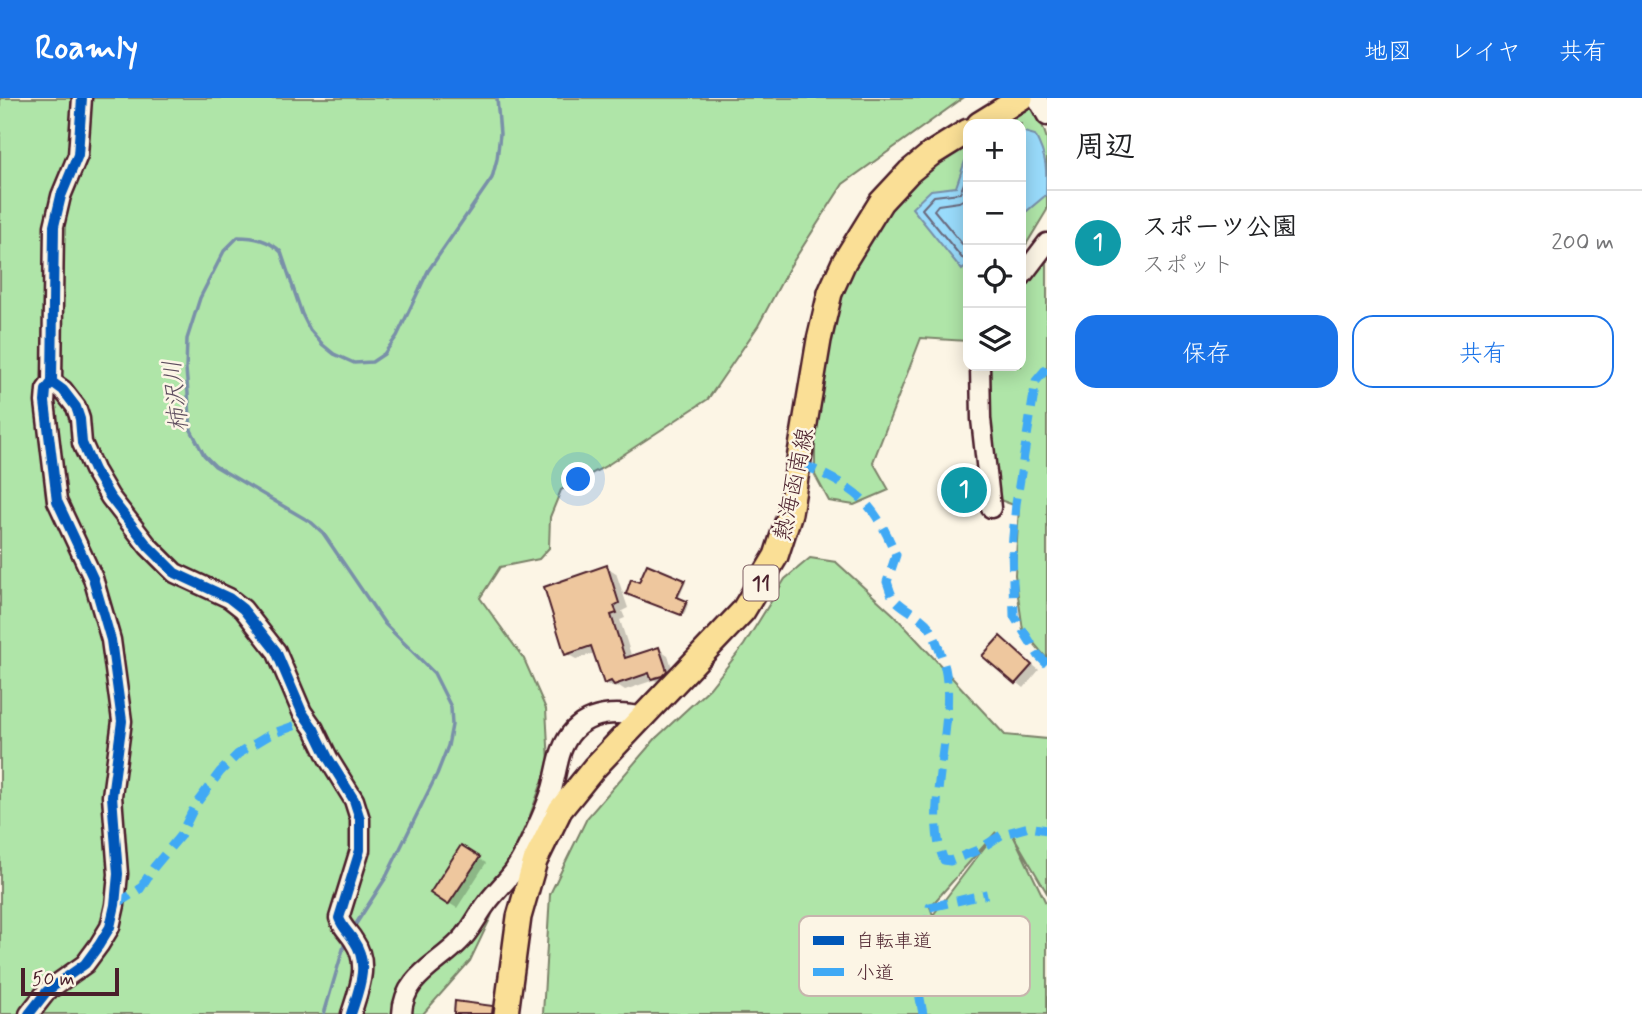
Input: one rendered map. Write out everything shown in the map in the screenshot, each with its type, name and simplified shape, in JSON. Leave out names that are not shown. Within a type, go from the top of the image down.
[{"type":"main road","points":[[987,119],[1021,98]]},
{"type":"main road","name":"熱海函南線","points":[[506,1014],[519,917],[535,861],[560,810],[594,768],[743,611],[776,556],[790,513],[819,340],[830,293],[844,262],[881,202],[909,172],[963,134]]},
{"type":"street","points":[[29,1014],[47,991],[85,964],[99,945],[110,927],[118,874],[112,796],[122,721],[120,696],[111,640],[93,578],[57,501],[45,402],[46,390],[52,382],[54,226],[61,197],[78,155],[82,98]]},
{"type":"street","points":[[1037,98],[1047,116]]},
{"type":"street","points":[[1026,270],[1047,243]]},
{"type":"street","points":[[980,371],[981,419],[991,508]]},
{"type":"street","points":[[52,382],[63,390],[76,407],[82,443],[93,470],[148,546],[175,573],[229,598],[243,609],[276,651],[302,712],[354,800],[360,818],[360,850],[339,918],[343,929],[353,938],[363,956],[359,988],[351,1014]]},
{"type":"street","points":[[402,1014],[407,992],[415,979],[460,942],[514,871],[544,808],[563,745],[574,730],[586,721],[604,715],[622,713],[644,716]]},
{"type":"green space","points":[[0,98],[963,98],[843,184],[789,268],[758,326],[708,399],[606,466],[561,490],[550,517],[549,548],[539,559],[500,567],[480,598],[524,659],[546,709],[549,763],[529,818],[505,871],[491,917],[470,961],[423,1014],[0,1014]]},
{"type":"green space","points":[[1033,98],[1047,139],[1047,210],[1026,245],[1026,119],[1000,119]]},
{"type":"green space","points":[[963,145],[963,341],[921,338],[873,462],[889,490],[854,505],[829,501],[815,475],[815,427],[842,283],[882,218],[923,174]]},
{"type":"green space","points":[[1047,260],[1047,659],[1023,630],[1015,575],[1019,507],[992,497],[990,371],[1026,371],[1026,283]]},
{"type":"green space","points":[[810,558],[836,562],[894,615],[1005,735],[1047,739],[1047,893],[1013,835],[1047,905],[1047,1014],[543,1014],[550,894],[587,818],[656,738],[710,688],[744,645],[785,579]],"holes":[[[996,832],[933,915],[930,907]]]},
{"type":"water","points":[[1026,132],[1035,135],[1044,157],[1046,195],[1026,212]]},
{"type":"water","points":[[963,167],[962,270],[912,208],[931,190],[956,187]]},
{"type":"building","points":[[647,564],[685,580],[677,597],[687,601],[681,615],[626,594],[631,579],[639,582]]},
{"type":"building","points":[[607,565],[619,603],[614,606],[617,613],[611,615],[625,658],[659,647],[667,671],[662,676],[651,679],[649,673],[614,685],[611,681],[604,684],[591,646],[565,655],[544,587]]},
{"type":"building","points":[[1000,636],[1032,665],[1015,684],[982,656]]},
{"type":"building","points":[[461,845],[480,857],[448,905],[430,893]]},
{"type":"building","points":[[455,1001],[493,1006],[492,1014],[454,1014]]},
{"type":"waterway","name":"柿沢川","points":[[352,930],[385,879],[437,774],[448,746],[452,725],[451,707],[434,673],[385,624],[323,533],[312,523],[215,466],[204,455],[191,430],[186,369],[187,339],[200,298],[224,251],[238,237],[244,237],[267,242],[281,252],[302,314],[310,330],[323,345],[334,354],[354,363],[372,362],[384,354],[397,336],[428,271],[492,178],[500,134],[497,98]]},
{"type":"waterway","name":"柿沢川","points":[[324,1014],[346,939]]},
{"type":"marked path","points":[[1047,368],[1036,381],[1016,504],[1012,548],[1014,616],[1047,664]]},
{"type":"marked path","points":[[800,463],[848,488],[869,507],[896,555],[887,582],[892,595],[926,623],[939,648],[948,690],[937,818],[938,841],[944,860],[950,861],[978,850],[1003,834],[1029,827],[1047,830]]},
{"type":"marked path","points":[[115,905],[140,889],[180,836],[196,804],[220,772],[238,754],[271,734],[308,721]]},
{"type":"marked path","points":[[929,916],[930,907],[987,894]]},
{"type":"marked path","points":[[920,996],[923,1014]]},
{"type":"cycle path","points":[[29,1014],[47,991],[85,964],[99,945],[110,927],[118,874],[112,796],[122,721],[111,640],[93,578],[57,501],[45,402],[46,390],[52,382],[54,226],[61,196],[78,155],[82,98]]},
{"type":"cycle path","points":[[52,382],[63,390],[76,407],[82,443],[94,470],[110,497],[148,546],[175,573],[229,598],[243,609],[276,651],[302,712],[354,800],[360,819],[360,850],[339,918],[359,950],[361,959],[362,977],[351,1014]]},
{"type":"place","name":"スポーツ公園","points":[[964,490]]}]
